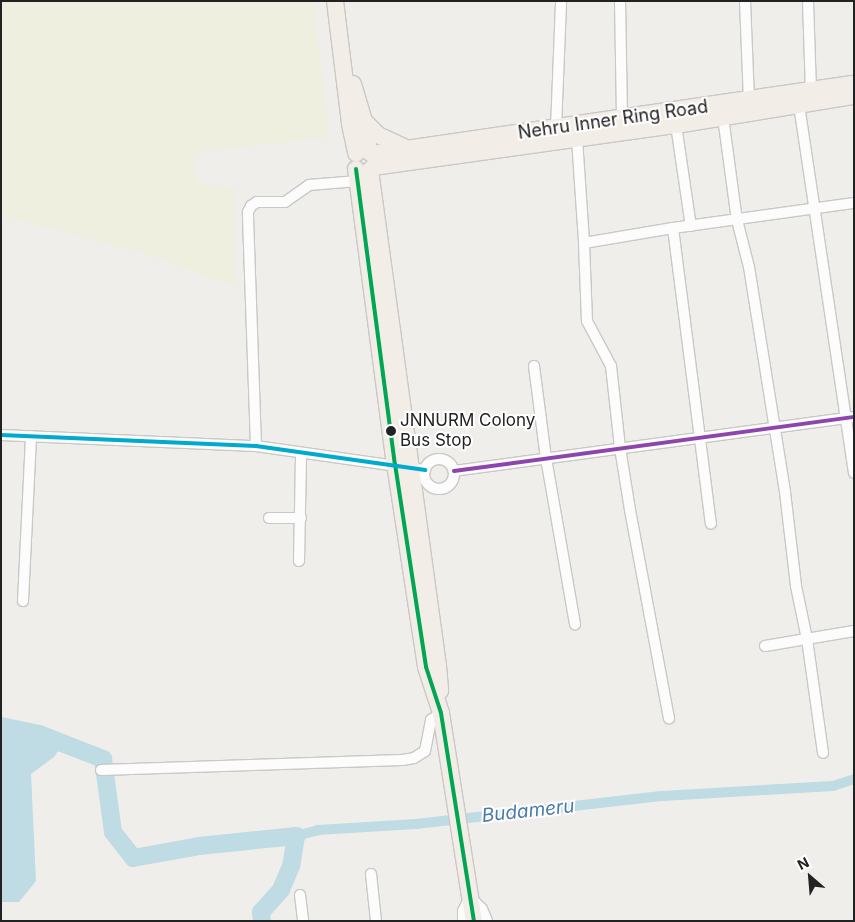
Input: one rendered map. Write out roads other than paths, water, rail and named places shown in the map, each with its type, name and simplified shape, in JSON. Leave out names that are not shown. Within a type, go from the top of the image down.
[{"type":"main road","points":[[335,1],[350,124],[373,189],[410,467],[426,667],[441,714],[474,921]]},
{"type":"main road","points":[[342,48],[364,121],[365,164],[410,467]]},
{"type":"main road","name":"Nehru Inner Ring Road","points":[[365,164],[406,148],[854,84]]},
{"type":"main road","points":[[365,164],[390,164],[577,139],[854,96]]},
{"type":"main road","points":[[364,121],[378,135],[406,148]]},
{"type":"main road","points":[[373,189],[380,176],[390,164]]},
{"type":"street","points":[[556,128],[561,1]]},
{"type":"street","points":[[620,1],[622,118]]},
{"type":"street","points":[[745,1],[749,100]]},
{"type":"street","points":[[808,1],[811,91]]},
{"type":"street","points":[[800,105],[830,323],[849,418],[854,473]]},
{"type":"street","points":[[723,117],[737,220],[749,267],[773,428],[785,492],[796,586],[807,639],[823,753]]},
{"type":"street","points":[[676,125],[691,226]]},
{"type":"street","points":[[577,139],[588,321],[611,366],[620,448],[669,718]]},
{"type":"street","points":[[256,446],[248,212],[251,206],[257,202],[285,202],[309,185],[365,164]]},
{"type":"street","points":[[584,243],[673,228],[854,203]]},
{"type":"street","points":[[673,228],[711,524]]},
{"type":"street","points":[[534,366],[546,458],[575,625]]},
{"type":"street","points":[[454,471],[849,418]]},
{"type":"street","points":[[1,435],[256,446],[301,454],[410,467],[440,459],[449,463],[454,471],[450,484],[437,489],[432,487],[410,467]]},
{"type":"street","points":[[23,601],[30,436]]},
{"type":"street","points":[[299,561],[301,454]]},
{"type":"street","points":[[269,518],[300,518]]},
{"type":"street","points":[[765,646],[854,631]]},
{"type":"street","points":[[101,770],[402,760],[414,758],[425,751],[431,720],[441,714]]},
{"type":"street","points":[[371,874],[376,921]]},
{"type":"street","points":[[300,895],[303,921]]},
{"type":"street","points":[[463,921],[463,911],[470,897],[482,909],[487,921]]},
{"type":"water","points":[[1,725],[64,743],[54,757],[31,774],[36,881],[19,902],[1,902]]},
{"type":"waterway","points":[[1,726],[39,734],[103,759],[113,832],[133,858],[199,846],[296,836],[291,866],[281,890],[261,912],[262,921]]},
{"type":"waterway","name":"Budameru","points":[[296,836],[318,830],[416,824],[663,796],[833,786],[854,779]]},
{"type":"place","name":"JNNURM Colony Bus Stop","points":[[391,431]]}]
